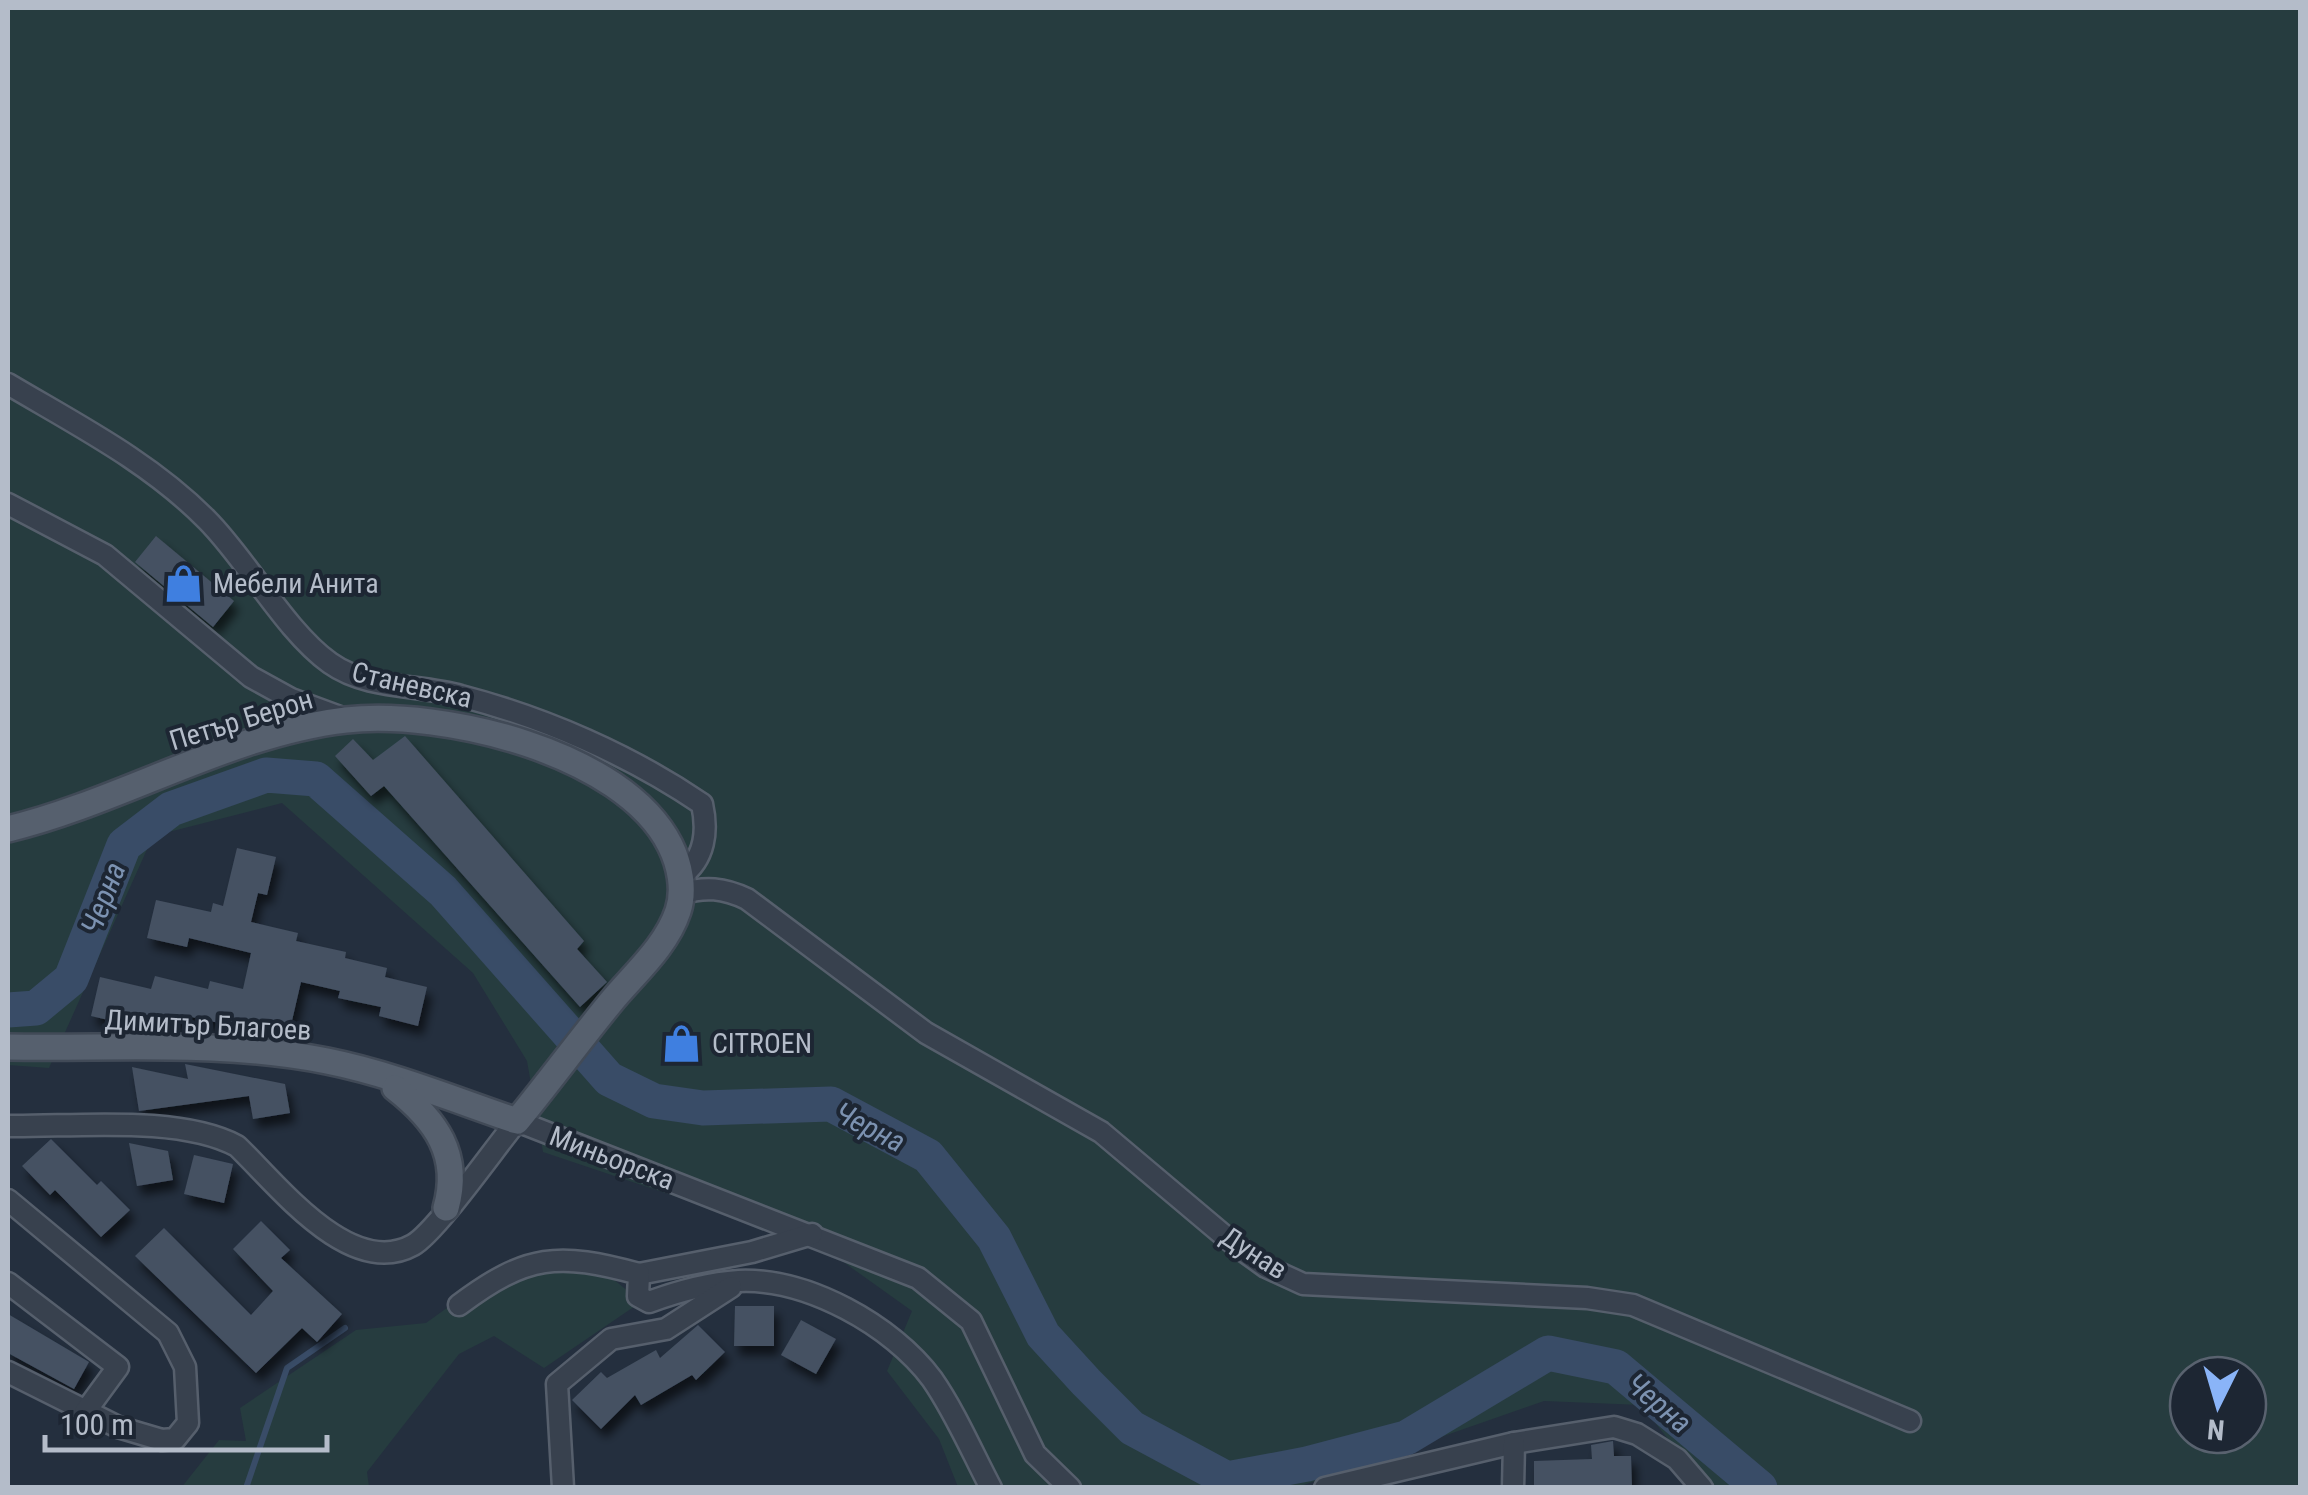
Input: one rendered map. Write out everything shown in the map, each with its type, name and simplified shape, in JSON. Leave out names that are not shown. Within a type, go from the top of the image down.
[{"type":"main road","name":"Петър Берон","points":[[8,829],[277,735],[347,720],[434,722],[504,738],[602,778],[646,812],[665,836],[681,885]]},
{"type":"main road","points":[[517,1120],[665,938],[681,885]]},
{"type":"main road","name":"Димитър Благоев","points":[[8,1047],[255,1051],[328,1061],[517,1120]]},
{"type":"main road","points":[[379,1076],[417,1105],[439,1133],[452,1170],[446,1208]]},
{"type":"street","name":"Станевска","points":[[8,384],[173,488],[209,522],[328,662],[380,683],[433,688],[518,712],[570,732],[702,804],[707,828],[694,866],[681,885]]},
{"type":"street","points":[[8,504],[106,555],[251,677],[291,699],[347,720]]},
{"type":"street","name":"Дунав","points":[[681,885],[731,891],[747,899],[926,1033],[1101,1132],[1266,1268],[1303,1284],[1633,1304],[1910,1421]]},
{"type":"street","name":"Миньорска","points":[[8,1126],[162,1128],[223,1138],[237,1146],[332,1235],[365,1251],[396,1252],[413,1244],[517,1120],[918,1278],[971,1321],[1035,1454],[1070,1488]]},
{"type":"street","points":[[8,1200],[168,1333],[186,1367],[189,1410],[184,1432],[175,1439],[162,1440],[86,1412],[8,1372]]},
{"type":"street","points":[[459,1305],[496,1278],[552,1261],[579,1258],[639,1274],[752,1252],[812,1234]]},
{"type":"street","points":[[639,1274],[638,1296],[649,1302],[688,1288],[741,1281],[820,1297],[907,1350],[934,1381],[991,1488]]},
{"type":"street","points":[[563,1488],[557,1384],[611,1339],[666,1328],[741,1281]]},
{"type":"street","points":[[8,1283],[118,1367],[86,1412]]},
{"type":"street","points":[[1325,1488],[1514,1442],[1614,1427],[1637,1434],[1677,1459],[1702,1488]]},
{"type":"street","points":[[1514,1442],[1514,1488]]},
{"type":"green space","points":[[8,8],[2300,8],[2300,1487],[1706,1487],[1641,1405],[1544,1401],[1298,1487],[958,1487],[939,1439],[887,1371],[912,1311],[842,1261],[716,1210],[543,1152],[527,1061],[473,973],[282,803],[153,836],[49,1068],[8,1065]]},
{"type":"green space","points":[[583,1267],[612,1278],[641,1302],[544,1368],[494,1336],[459,1354],[367,1472],[369,1487],[181,1488],[219,1440],[246,1441],[240,1408],[356,1330],[426,1323],[487,1279]]},
{"type":"building","name":"Мебели Анита","points":[[156,536],[234,601],[213,627],[135,562]]},
{"type":"building","points":[[405,736],[584,941],[577,949],[607,982],[580,1007],[384,786],[371,796],[335,756],[353,739],[373,760]]},
{"type":"building","points":[[237,848],[276,857],[267,895],[258,893],[251,922],[298,933],[296,941],[346,952],[345,958],[387,968],[385,977],[427,987],[418,1026],[379,1016],[381,1007],[338,998],[340,991],[301,982],[288,1038],[187,1016],[185,1024],[133,1012],[130,1025],[91,1016],[100,977],[151,989],[155,976],[208,989],[210,981],[243,989],[251,953],[189,938],[187,947],[147,938],[156,900],[211,912],[213,903],[223,906]]},
{"type":"building","points":[[185,1064],[285,1084],[290,1113],[253,1119],[249,1096],[139,1111],[132,1067],[188,1079]]},
{"type":"building","points":[[51,1139],[97,1185],[101,1181],[130,1210],[101,1237],[55,1190],[50,1195],[22,1166]]},
{"type":"building","points":[[129,1143],[168,1151],[173,1180],[137,1186]]},
{"type":"building","points":[[194,1155],[233,1164],[224,1203],[184,1194]]},
{"type":"building","points":[[261,1221],[290,1250],[281,1258],[342,1314],[317,1342],[302,1328],[256,1373],[135,1256],[164,1228],[251,1315],[273,1291],[233,1249]]},
{"type":"building","points":[[735,1306],[774,1306],[774,1346],[734,1346]]},
{"type":"building","points":[[8,1314],[89,1362],[74,1389],[8,1353]]},
{"type":"building","points":[[801,1320],[836,1339],[816,1374],[781,1355]]},
{"type":"building","points":[[698,1325],[725,1352],[696,1380],[692,1375],[641,1405],[635,1395],[601,1429],[572,1400],[601,1372],[607,1378],[656,1350],[660,1358]]},
{"type":"building","points":[[1613,1441],[1614,1456],[1631,1456],[1632,1488],[1534,1488],[1534,1461],[1592,1459],[1591,1445]]},
{"type":"waterway","name":"Черна","points":[[8,1010],[36,1008],[71,979],[124,845],[171,809],[266,775],[316,779],[443,891],[609,1079],[654,1101],[703,1108],[831,1104],[928,1156],[994,1238],[1043,1335],[1086,1382],[1132,1428],[1227,1479],[1307,1464],[1406,1438],[1548,1353],[1616,1367],[1760,1488]]},
{"type":"waterway","points":[[246,1488],[287,1368],[345,1328]]},
{"type":"place","name":"Мебели Анита","points":[[183,583]]},
{"type":"place","name":"CITROEN","points":[[682,1043]]}]
